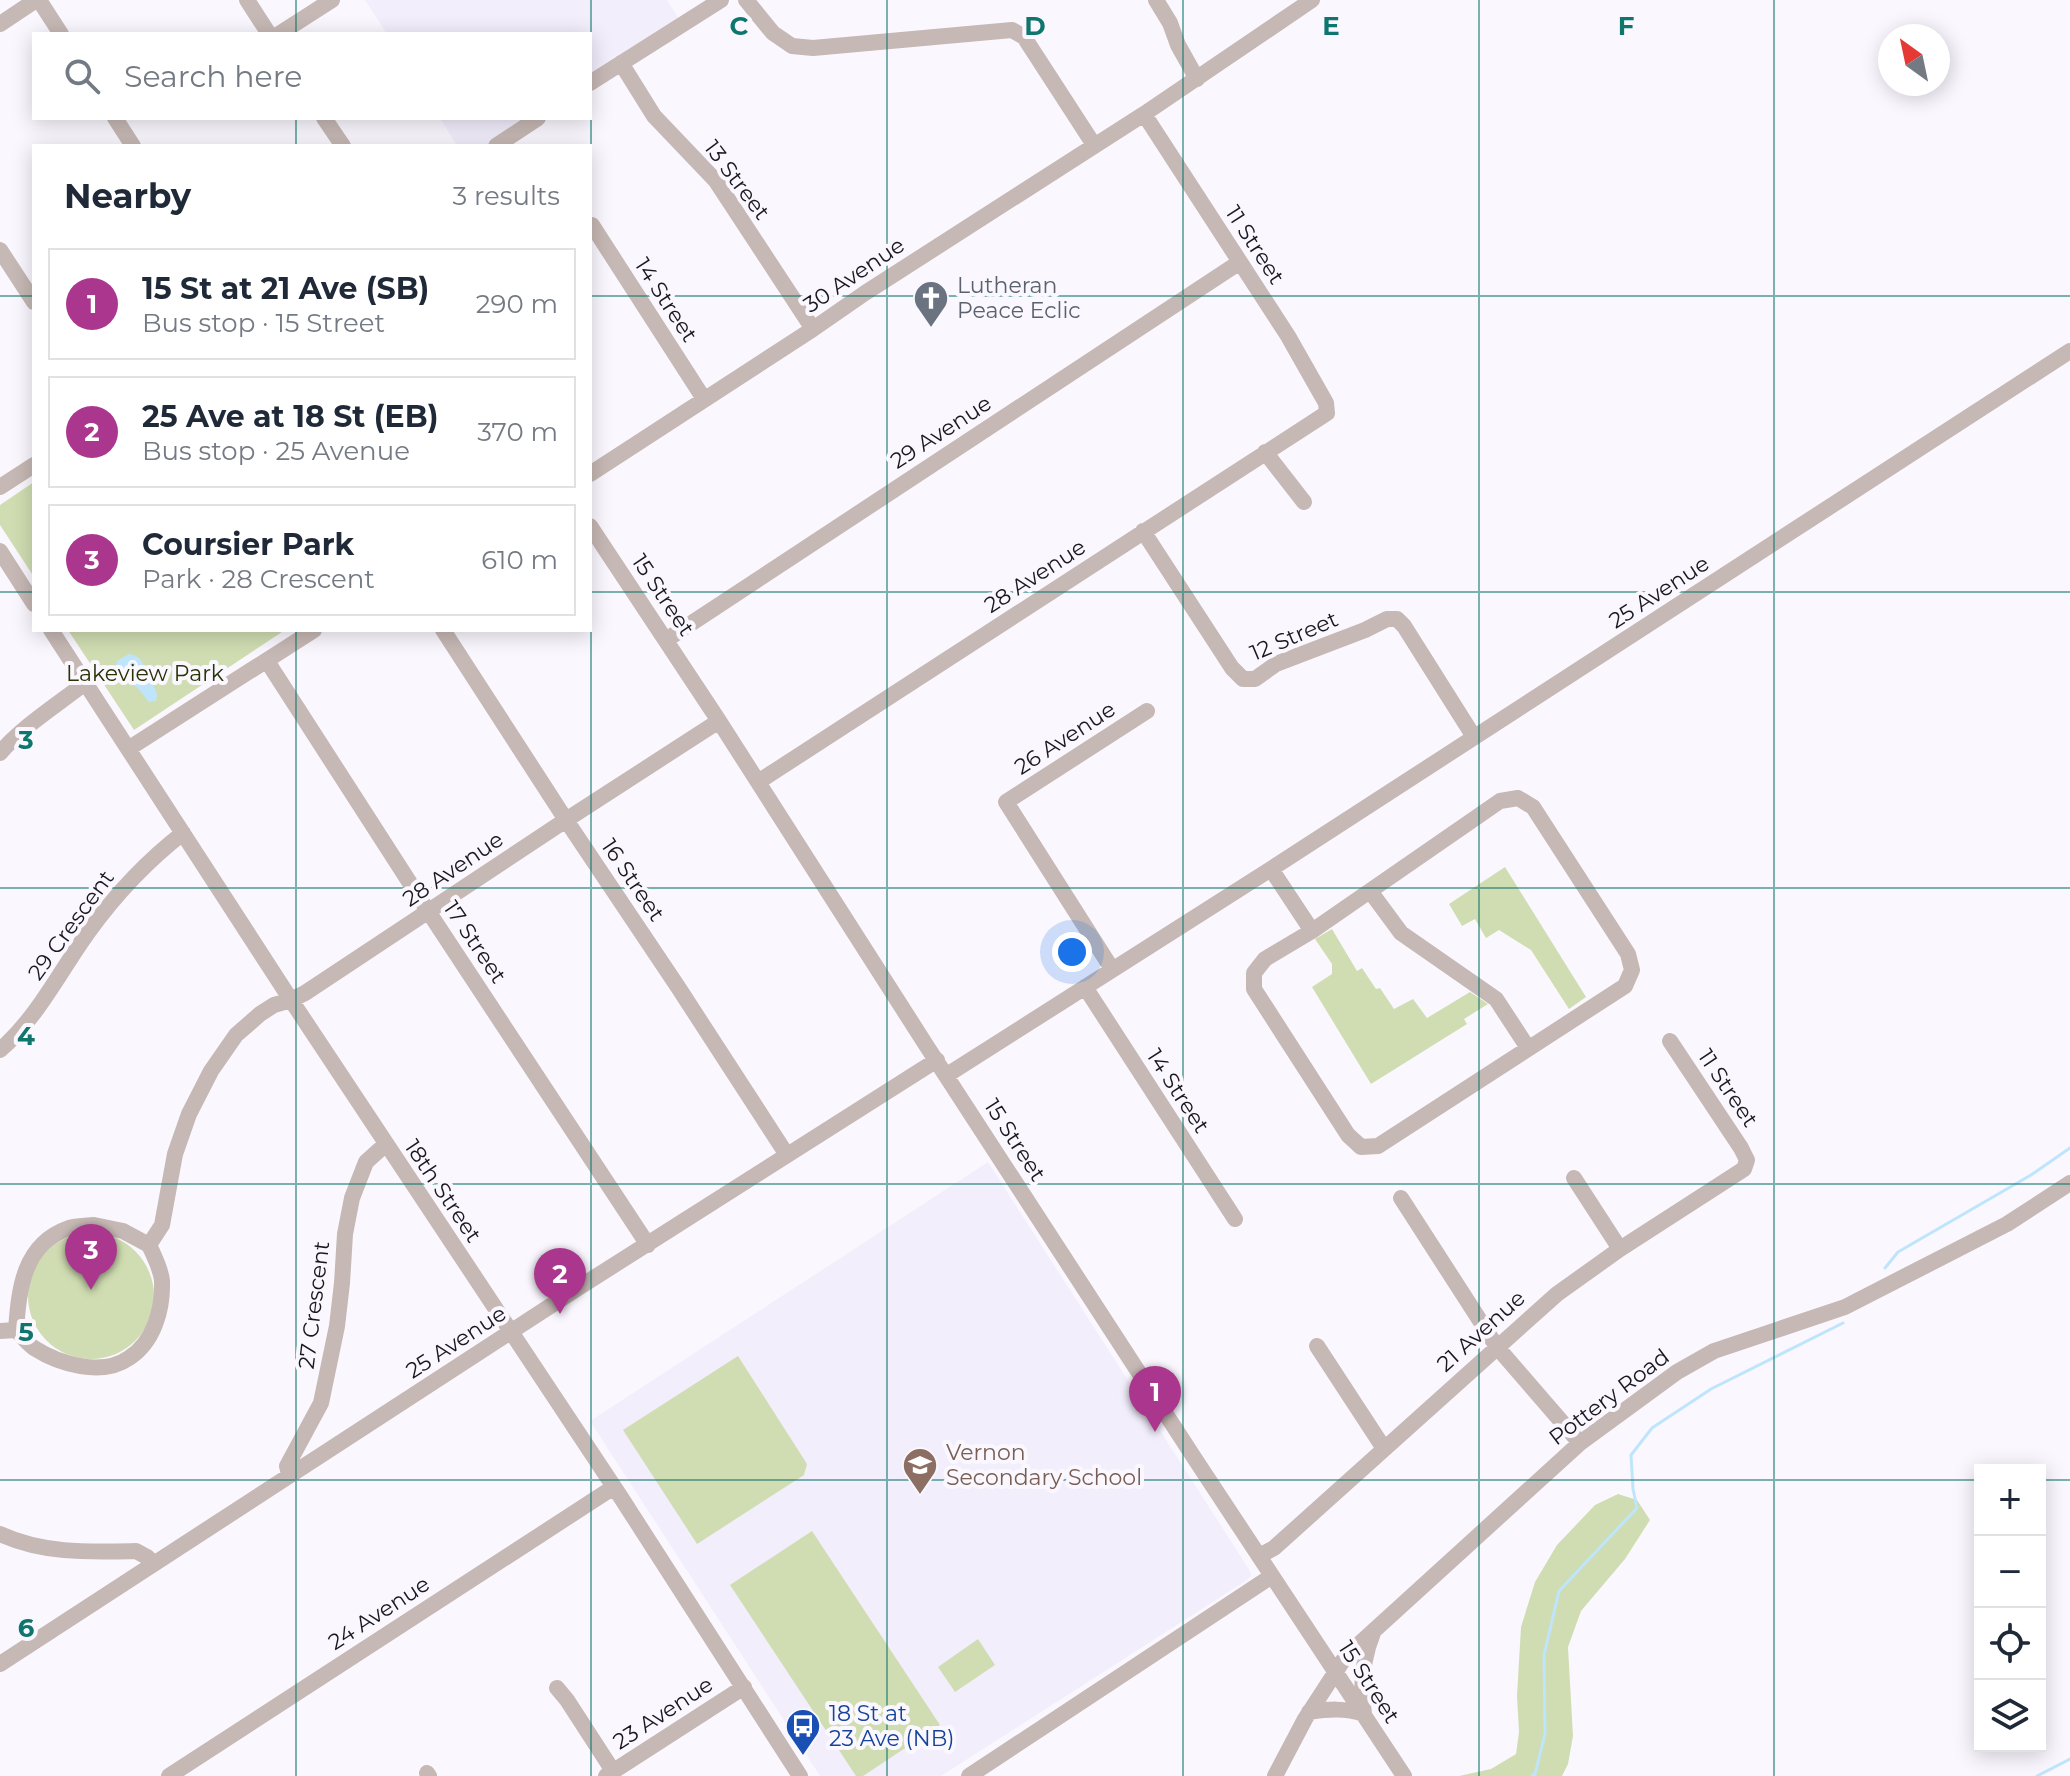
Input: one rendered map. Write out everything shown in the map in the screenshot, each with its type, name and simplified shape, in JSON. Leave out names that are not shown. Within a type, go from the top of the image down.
[{"type":"street","points":[[0,24],[38,0],[60,32]]},
{"type":"street","points":[[247,0],[268,32]]},
{"type":"street","points":[[282,32],[332,0]]},
{"type":"street","points":[[592,82],[721,0]]},
{"type":"street","points":[[746,0],[773,33],[792,46],[813,48],[1012,30],[1024,37],[1094,145]]},
{"type":"street","name":"30 Avenue","points":[[592,473],[1144,114],[1312,0]]},
{"type":"street","points":[[1161,2],[1178,45],[1197,79]]},
{"type":"street","name":"13 Street","points":[[621,63],[654,116],[716,181],[813,329]]},
{"type":"street","name":"11 Street","points":[[1144,114],[1288,336],[1326,403]]},
{"type":"street","points":[[116,120],[132,144]]},
{"type":"street","points":[[325,120],[342,144]]},
{"type":"street","points":[[499,144],[535,120]]},
{"type":"street","name":"14 Street","points":[[592,225],[704,399]]},
{"type":"street","points":[[0,250],[32,299]]},
{"type":"street","name":"29 Avenue","points":[[666,640],[1240,262]]},
{"type":"street","name":"25 Avenue","points":[[947,1075],[1271,869],[2070,351]]},
{"type":"street","name":"28 Avenue","points":[[758,782],[1327,413],[1326,403]]},
{"type":"street","points":[[1265,452],[1304,502]]},
{"type":"street","points":[[0,487],[32,466]]},
{"type":"street","name":"15 Street","points":[[592,529],[1404,1776]]},
{"type":"street","name":"12 Street","points":[[1143,531],[1232,668],[1243,679],[1255,679],[1276,664],[1387,619],[1397,619],[1474,737]]},
{"type":"street","points":[[0,551],[32,601]]},
{"type":"street","name":"18th Street","points":[[52,632],[291,1000],[614,1487],[800,1776]]},
{"type":"street","points":[[128,749],[311,632]]},
{"type":"street","name":"16 Street","points":[[444,632],[787,1155]]},
{"type":"street","name":"17 Street","points":[[267,661],[648,1245]]},
{"type":"street","points":[[0,753],[85,683]]},
{"type":"street","name":"26 Avenue","points":[[1112,969],[1006,802],[1147,711]]},
{"type":"street","name":"28 Avenue","points":[[149,1245],[162,1225],[175,1154],[189,1114],[211,1071],[236,1035],[274,1005],[291,1000],[349,964],[719,721]]},
{"type":"street","points":[[1518,798],[1533,807],[1628,954],[1632,970],[1625,986],[1378,1146],[1361,1147],[1348,1135],[1254,989],[1254,973],[1265,959],[1312,931],[1500,801],[1518,798]]},
{"type":"street","name":"29 Crescent","points":[[0,1050],[40,1005],[90,930],[128,884],[160,851],[183,833]]},
{"type":"street","points":[[1271,869],[1312,931]]},
{"type":"street","points":[[1370,891],[1401,933],[1496,999],[1528,1048]]},
{"type":"street","name":"14 Street","points":[[1085,987],[1235,1219]]},
{"type":"street","name":"11 Street","points":[[1670,1041],[1747,1160]]},
{"type":"street","name":"25 Avenue","points":[[0,1664],[289,1474],[937,1060]]},
{"type":"street","name":"27 Crescent","points":[[289,1474],[287,1466],[321,1403],[331,1363],[352,1198],[366,1162],[386,1144]]},
{"type":"street","name":"21 Avenue","points":[[1259,1556],[1274,1548],[1557,1294],[1620,1249],[1744,1169],[1747,1160]]},
{"type":"street","points":[[1574,1178],[1620,1249]]},
{"type":"street","name":"Pottery Road","points":[[1275,1776],[1309,1712],[1346,1656],[1580,1443],[1677,1372],[1714,1351],[1845,1307],[2007,1224],[2070,1183]]},
{"type":"street","points":[[1401,1198],[1497,1347],[1580,1443]]},
{"type":"street","points":[[94,1225],[123,1231],[149,1245],[162,1277],[160,1313],[148,1340],[129,1359],[108,1366],[82,1366],[31,1347],[8,1330],[30,1258],[49,1239],[70,1228],[94,1225]]},
{"type":"street","points":[[1317,1346],[1383,1447]]},
{"type":"street","name":"24 Avenue","points":[[169,1776],[614,1487]]},
{"type":"street","points":[[0,1534],[55,1550],[136,1551],[153,1563]]},
{"type":"street","points":[[969,1776],[1272,1576]]},
{"type":"street","points":[[1309,1712],[1349,1709],[1364,1714],[1361,1690],[1363,1668],[1374,1630]]},
{"type":"street","name":"23 Avenue","points":[[609,1774],[744,1687]]},
{"type":"street","points":[[557,1688],[609,1774]]},
{"type":"shaded area","points":[[365,0],[667,0],[681,22],[592,82],[592,32],[386,32]]},
{"type":"shaded area","points":[[441,120],[535,120],[499,144],[456,144]]},
{"type":"shaded area","name":"Vernon Secondary School","points":[[988,1162],[1251,1576],[941,1776],[820,1776],[590,1421]]},
{"type":"green space","points":[[32,483],[32,574],[0,525],[0,505]]},
{"type":"green space","name":"Lakeview Park","points":[[69,632],[282,632],[134,730]]},
{"type":"green space","points":[[1505,867],[1586,997],[1569,1009],[1531,950],[1499,930],[1486,938],[1475,919],[1462,926],[1449,904]]},
{"type":"green space","points":[[1332,929],[1357,971],[1362,968],[1394,1009],[1413,999],[1427,1018],[1470,992],[1488,1004],[1464,1019],[1467,1024],[1371,1084],[1312,987],[1332,974],[1332,964],[1315,939]]},
{"type":"green space","points":[[91,1233],[115,1237],[136,1251],[150,1272],[154,1296],[150,1320],[136,1341],[115,1355],[91,1359],[67,1355],[46,1341],[32,1320],[28,1296],[32,1272],[46,1251],[67,1237]]},
{"type":"green space","points":[[738,1356],[807,1464],[804,1475],[697,1544],[623,1430]]},
{"type":"green space","points":[[1618,1494],[1637,1500],[1650,1520],[1625,1559],[1581,1611],[1568,1647],[1573,1736],[1568,1764],[1562,1776],[1459,1776],[1491,1769],[1516,1754],[1521,1627],[1535,1582],[1557,1545],[1595,1505]]},
{"type":"green space","points":[[812,1531],[940,1725],[863,1776],[856,1776],[730,1585]]},
{"type":"green space","points":[[978,1639],[995,1665],[955,1692],[938,1667]]},
{"type":"water","points":[[129,654],[141,660],[156,691],[156,701],[149,702],[137,687],[117,676],[117,661]]},
{"type":"waterway","points":[[1885,1268],[1898,1252],[2031,1175],[2070,1148]]},
{"type":"waterway","points":[[1532,1776],[1545,1734],[1544,1655],[1559,1591],[1637,1508],[1631,1455],[1652,1428],[1711,1389],[1843,1323]]},
{"type":"waterway","points":[[2037,1776],[2070,1759]]},
{"type":"place","name":"Lutheran Peace Eclic","points":[[931,329]]},
{"type":"place","name":"Coursier Park","points":[[91,1290]]},
{"type":"place","name":"25 Ave at 18 St (EB)","points":[[560,1314]]},
{"type":"place","name":"15 St at 21 Ave (SB)","points":[[1155,1432]]},
{"type":"place","name":"Vernon Secondary School","points":[[920,1496]]},
{"type":"place","name":"18 St at 23 Ave (NB)","points":[[803,1757]]}]
